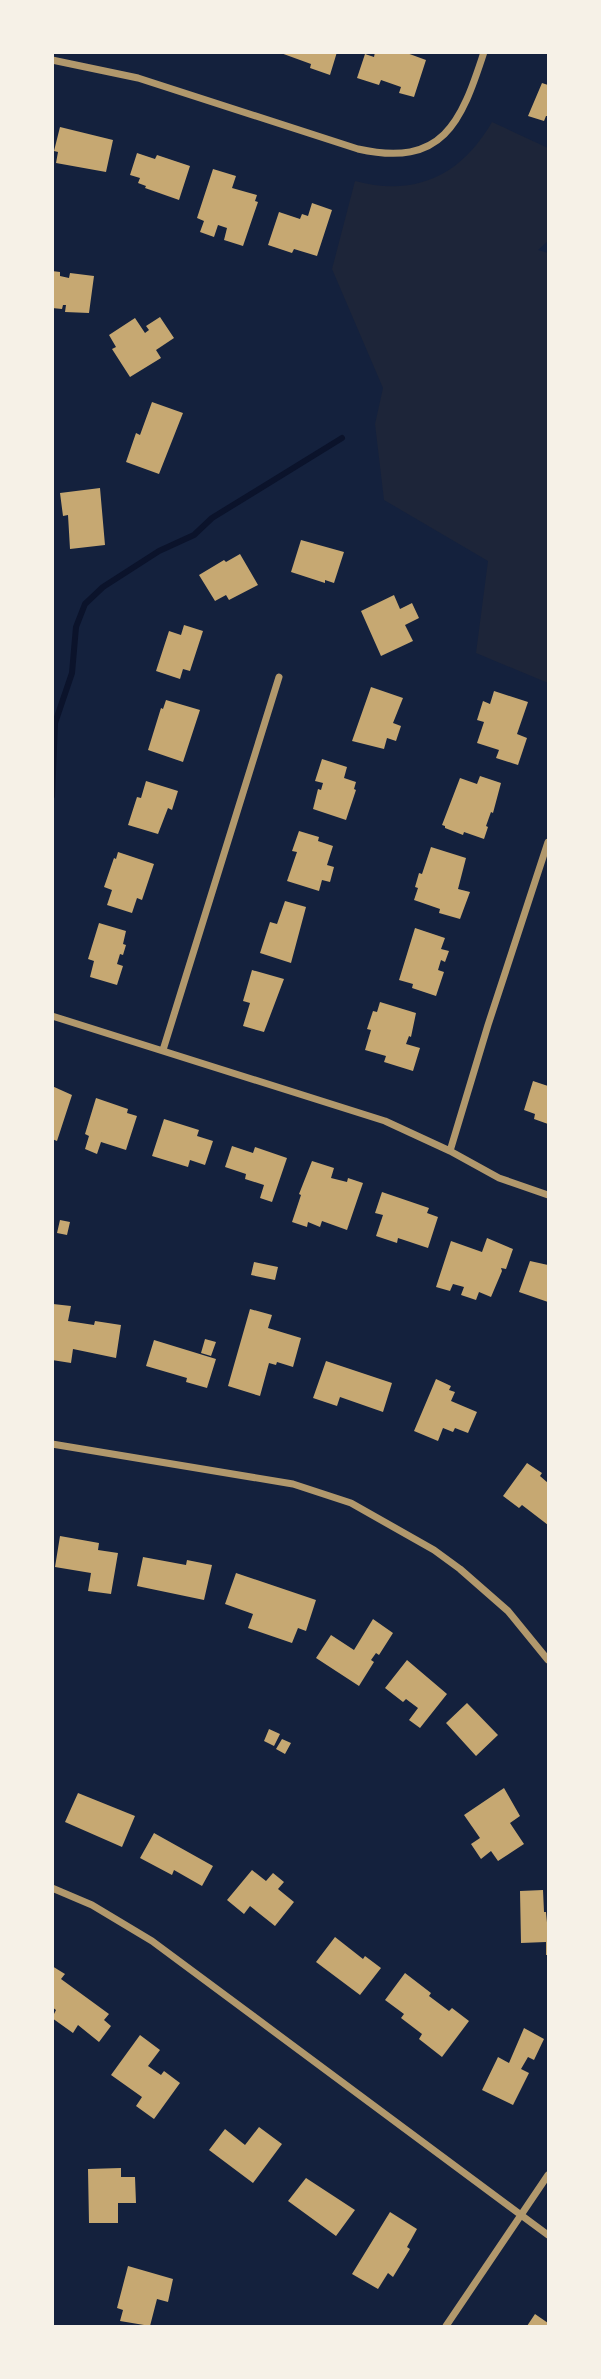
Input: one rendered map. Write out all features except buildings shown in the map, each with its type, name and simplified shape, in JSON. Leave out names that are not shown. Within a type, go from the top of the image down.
[{"type":"street","points":[[52,60],[138,78],[382,155],[424,150],[444,135],[458,119],[470,97],[484,52]]},
{"type":"street","points":[[163,1049],[279,677]]},
{"type":"street","points":[[450,1151],[548,842]]},
{"type":"street","points":[[539,869],[548,872]]},
{"type":"street","points":[[52,1016],[385,1121],[450,1151],[499,1178],[548,1195]]},
{"type":"street","points":[[52,1444],[293,1484],[351,1503],[434,1550],[460,1569],[508,1611],[548,1660]]},
{"type":"street","points":[[52,1888],[113,1916],[152,1941],[548,2235]]},
{"type":"street","points":[[446,2326],[548,2175]]},
{"type":"shaded area","points":[[492,122],[548,148],[548,241],[538,250],[548,253],[548,683],[476,653],[488,561],[384,500],[375,424],[383,388],[332,269],[355,181],[397,186],[417,184],[434,178],[451,169],[466,156]]},
{"type":"waterway","points":[[52,796],[55,723],[72,673],[76,627],[85,604],[103,587],[159,551],[194,535],[212,518],[342,438]]}]
